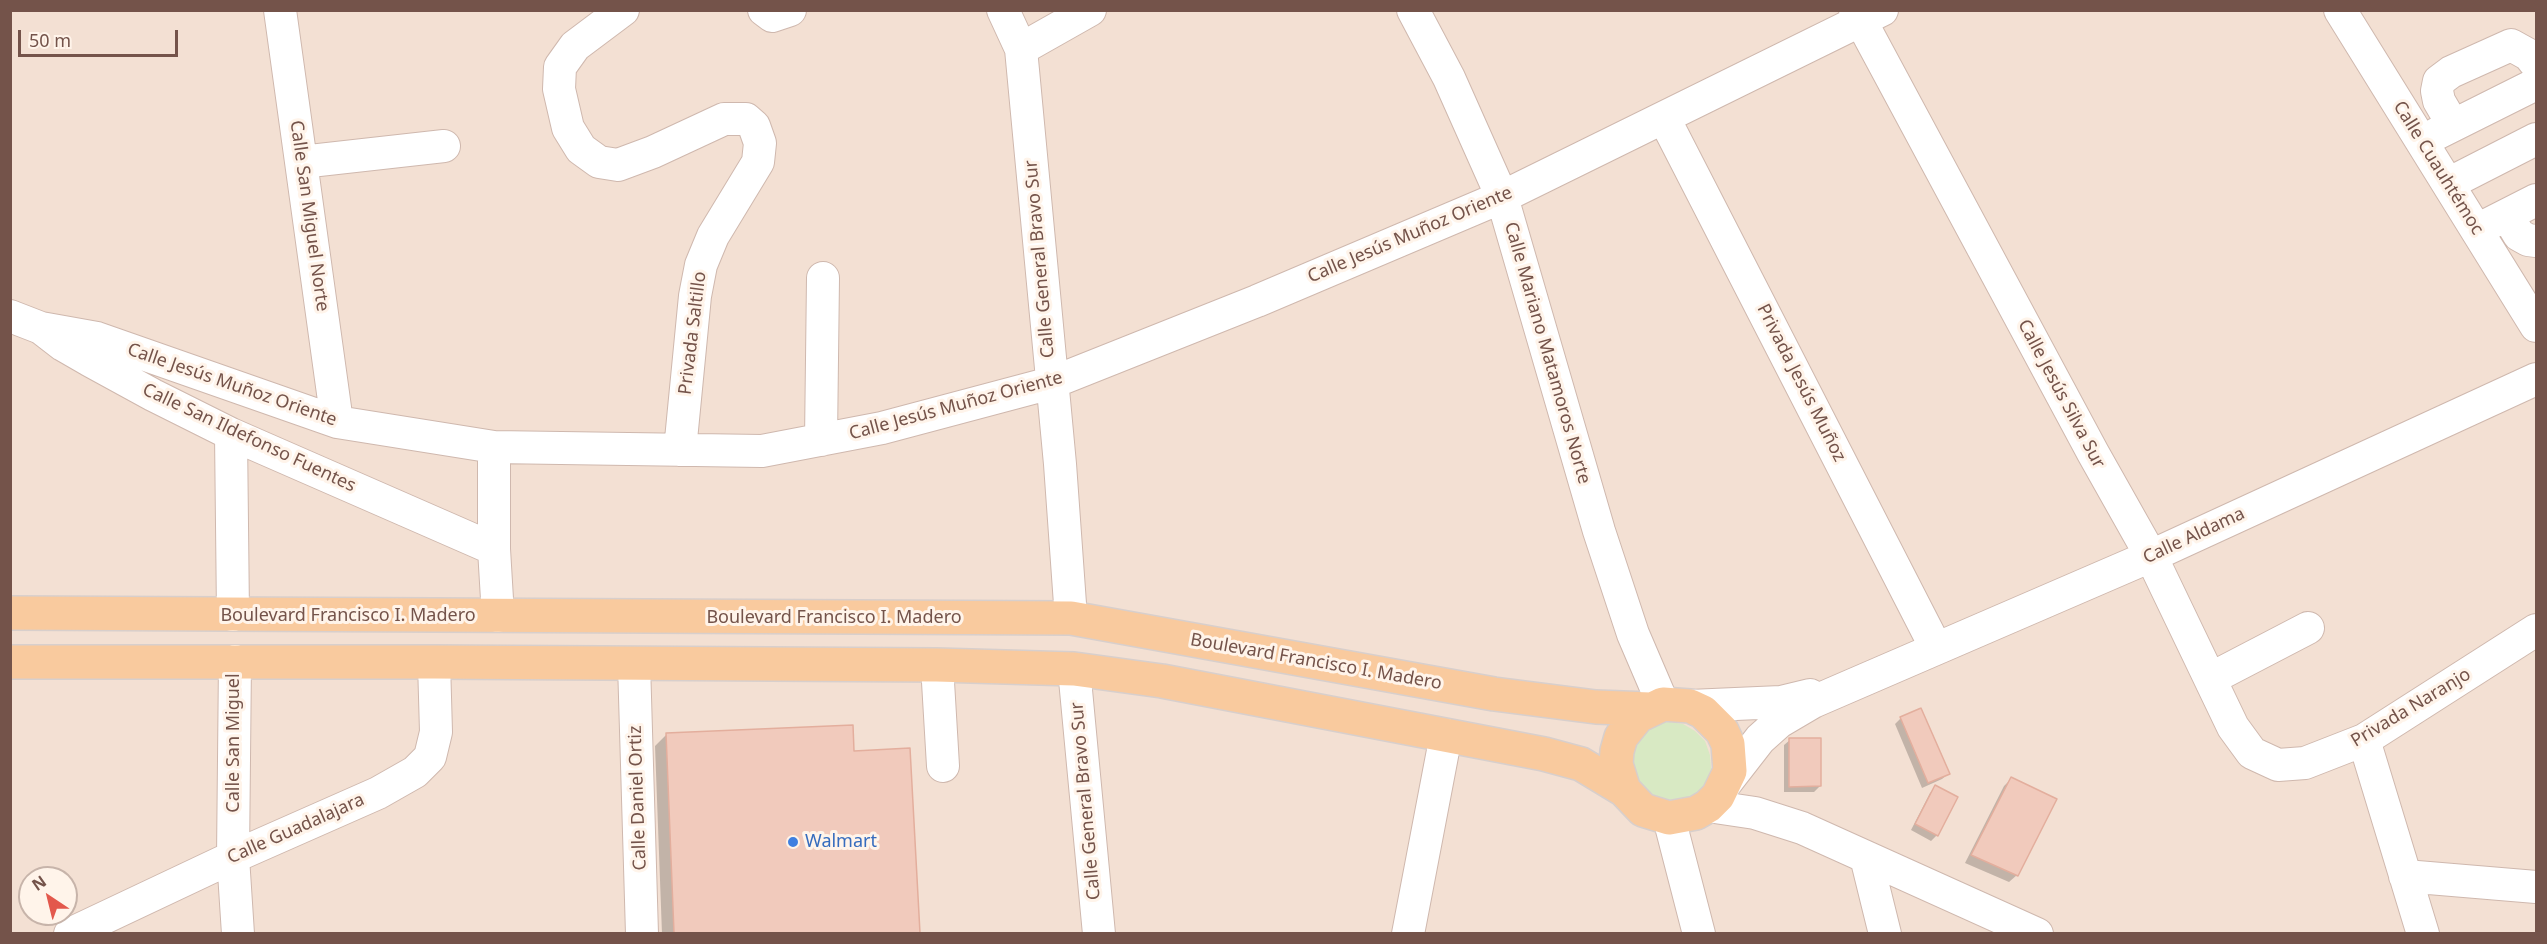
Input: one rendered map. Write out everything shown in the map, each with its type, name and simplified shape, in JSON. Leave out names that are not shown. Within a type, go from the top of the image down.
[{"type":"main road","name":"Boulevard Francisco I. Madero","points":[[10,613],[1071,618],[1494,694],[1596,707],[1668,706]]},
{"type":"main road","points":[[10,662],[634,663],[937,665],[1074,669],[1162,681],[1446,735],[1581,764],[1624,790],[1643,810],[1669,818],[1690,815],[1717,795],[1730,771],[1728,744],[1714,720],[1703,712],[1668,706],[1638,716],[1628,726],[1618,744],[1616,764],[1624,790]]},
{"type":"street","name":"Calle San Miguel Norte","points":[[280,10],[337,422]]},
{"type":"street","name":"Privada Saltillo","points":[[623,10],[575,46],[560,66],[559,89],[568,128],[581,149],[599,162],[618,165],[653,152],[724,119],[746,119],[754,126],[760,143],[758,162],[713,236],[701,265],[695,296],[680,450]]},
{"type":"street","points":[[764,10],[772,16],[790,10]]},
{"type":"street","name":"Calle General Bravo Sur","points":[[1003,10],[1021,49],[1071,618]]},
{"type":"street","points":[[1021,49],[1090,10]]},
{"type":"street","name":"Calle Mariano Matamoros Norte","points":[[1413,10],[1449,78],[1502,197],[1599,531],[1634,634],[1668,706]]},
{"type":"street","name":"Calle Cuauhtémoc","points":[[2340,10],[2536,326]]},
{"type":"street","name":"Calle Jesús Muñoz Oriente","points":[[41,328],[98,338],[337,422],[494,447],[762,451],[882,428],[1051,383],[1257,301],[1502,197],[1664,118],[1866,14]]},
{"type":"street","name":"Calle Jesús Silva Sur","points":[[1866,14],[2081,432],[2151,556],[2233,727],[2252,753],[2278,765]]},
{"type":"street","points":[[2453,125],[2439,101],[2437,91],[2439,81],[2451,72],[2511,45],[2529,55],[2536,64]]},
{"type":"street","points":[[2422,141],[2536,84]]},
{"type":"street","name":"Privada Jesús Muñoz","points":[[1664,118],[1936,648]]},
{"type":"street","points":[[2448,184],[2536,140]]},
{"type":"street","points":[[301,162],[444,146]]},
{"type":"street","points":[[2477,230],[2536,200]]},
{"type":"street","points":[[2507,215],[2519,235],[2536,241]]},
{"type":"street","points":[[820,440],[823,278]]},
{"type":"street","name":"Calle San Ildefonso Fuentes","points":[[10,316],[41,328],[88,360],[231,434],[494,549]]},
{"type":"street","name":"Calle Aldama","points":[[1717,795],[1760,739],[1779,722],[1813,702],[2151,556],[2536,379]]},
{"type":"street","points":[[231,434],[233,615]]},
{"type":"street","points":[[494,447],[494,549],[498,616]]},
{"type":"street","points":[[2211,680],[2308,628]]},
{"type":"street","name":"Privada Naranjo","points":[[2278,765],[2305,763],[2364,740],[2536,630]]},
{"type":"street","name":"Calle San Miguel","points":[[235,661],[233,857],[238,933]]},
{"type":"street","name":"Calle Guadalajara","points":[[70,933],[378,793],[415,772],[430,757],[436,732],[434,662]]},
{"type":"street","name":"Calle Daniel Ortiz","points":[[634,663],[642,933]]},
{"type":"street","points":[[937,665],[943,766]]},
{"type":"street","name":"Calle General Bravo Sur","points":[[1074,669],[1099,933]]},
{"type":"street","name":"Calle Aldama","points":[[1668,706],[1780,702],[1849,685]]},
{"type":"street","points":[[1408,933],[1446,735]]},
{"type":"street","points":[[2364,740],[2423,933]]},
{"type":"street","points":[[1717,795],[1764,816],[1802,828],[2037,933]]},
{"type":"street","points":[[1669,818],[1699,933]]},
{"type":"street","points":[[1866,856],[1885,933]]},
{"type":"street","points":[[2405,876],[2536,886]]},
{"type":"shaded area","points":[[10,11],[2536,11],[2536,933],[11,933]]},
{"type":"green space","points":[[1657,723],[1683,724],[1705,741],[1710,755],[1711,769],[1706,784],[1697,795],[1671,806],[1633,787],[1629,749],[1636,737]]},
{"type":"building","points":[[1921,708],[1950,774],[1928,783],[1900,717]]},
{"type":"building","name":"Walmart","points":[[853,725],[854,751],[910,748],[920,933],[674,933],[666,733]]},
{"type":"building","points":[[1789,738],[1821,738],[1821,786],[1789,787]]},
{"type":"building","points":[[2011,777],[2057,799],[2018,876],[1971,855]]},
{"type":"building","points":[[1935,785],[1958,797],[1938,836],[1915,824]]},
{"type":"place","name":"Walmart","points":[[793,842]]}]
